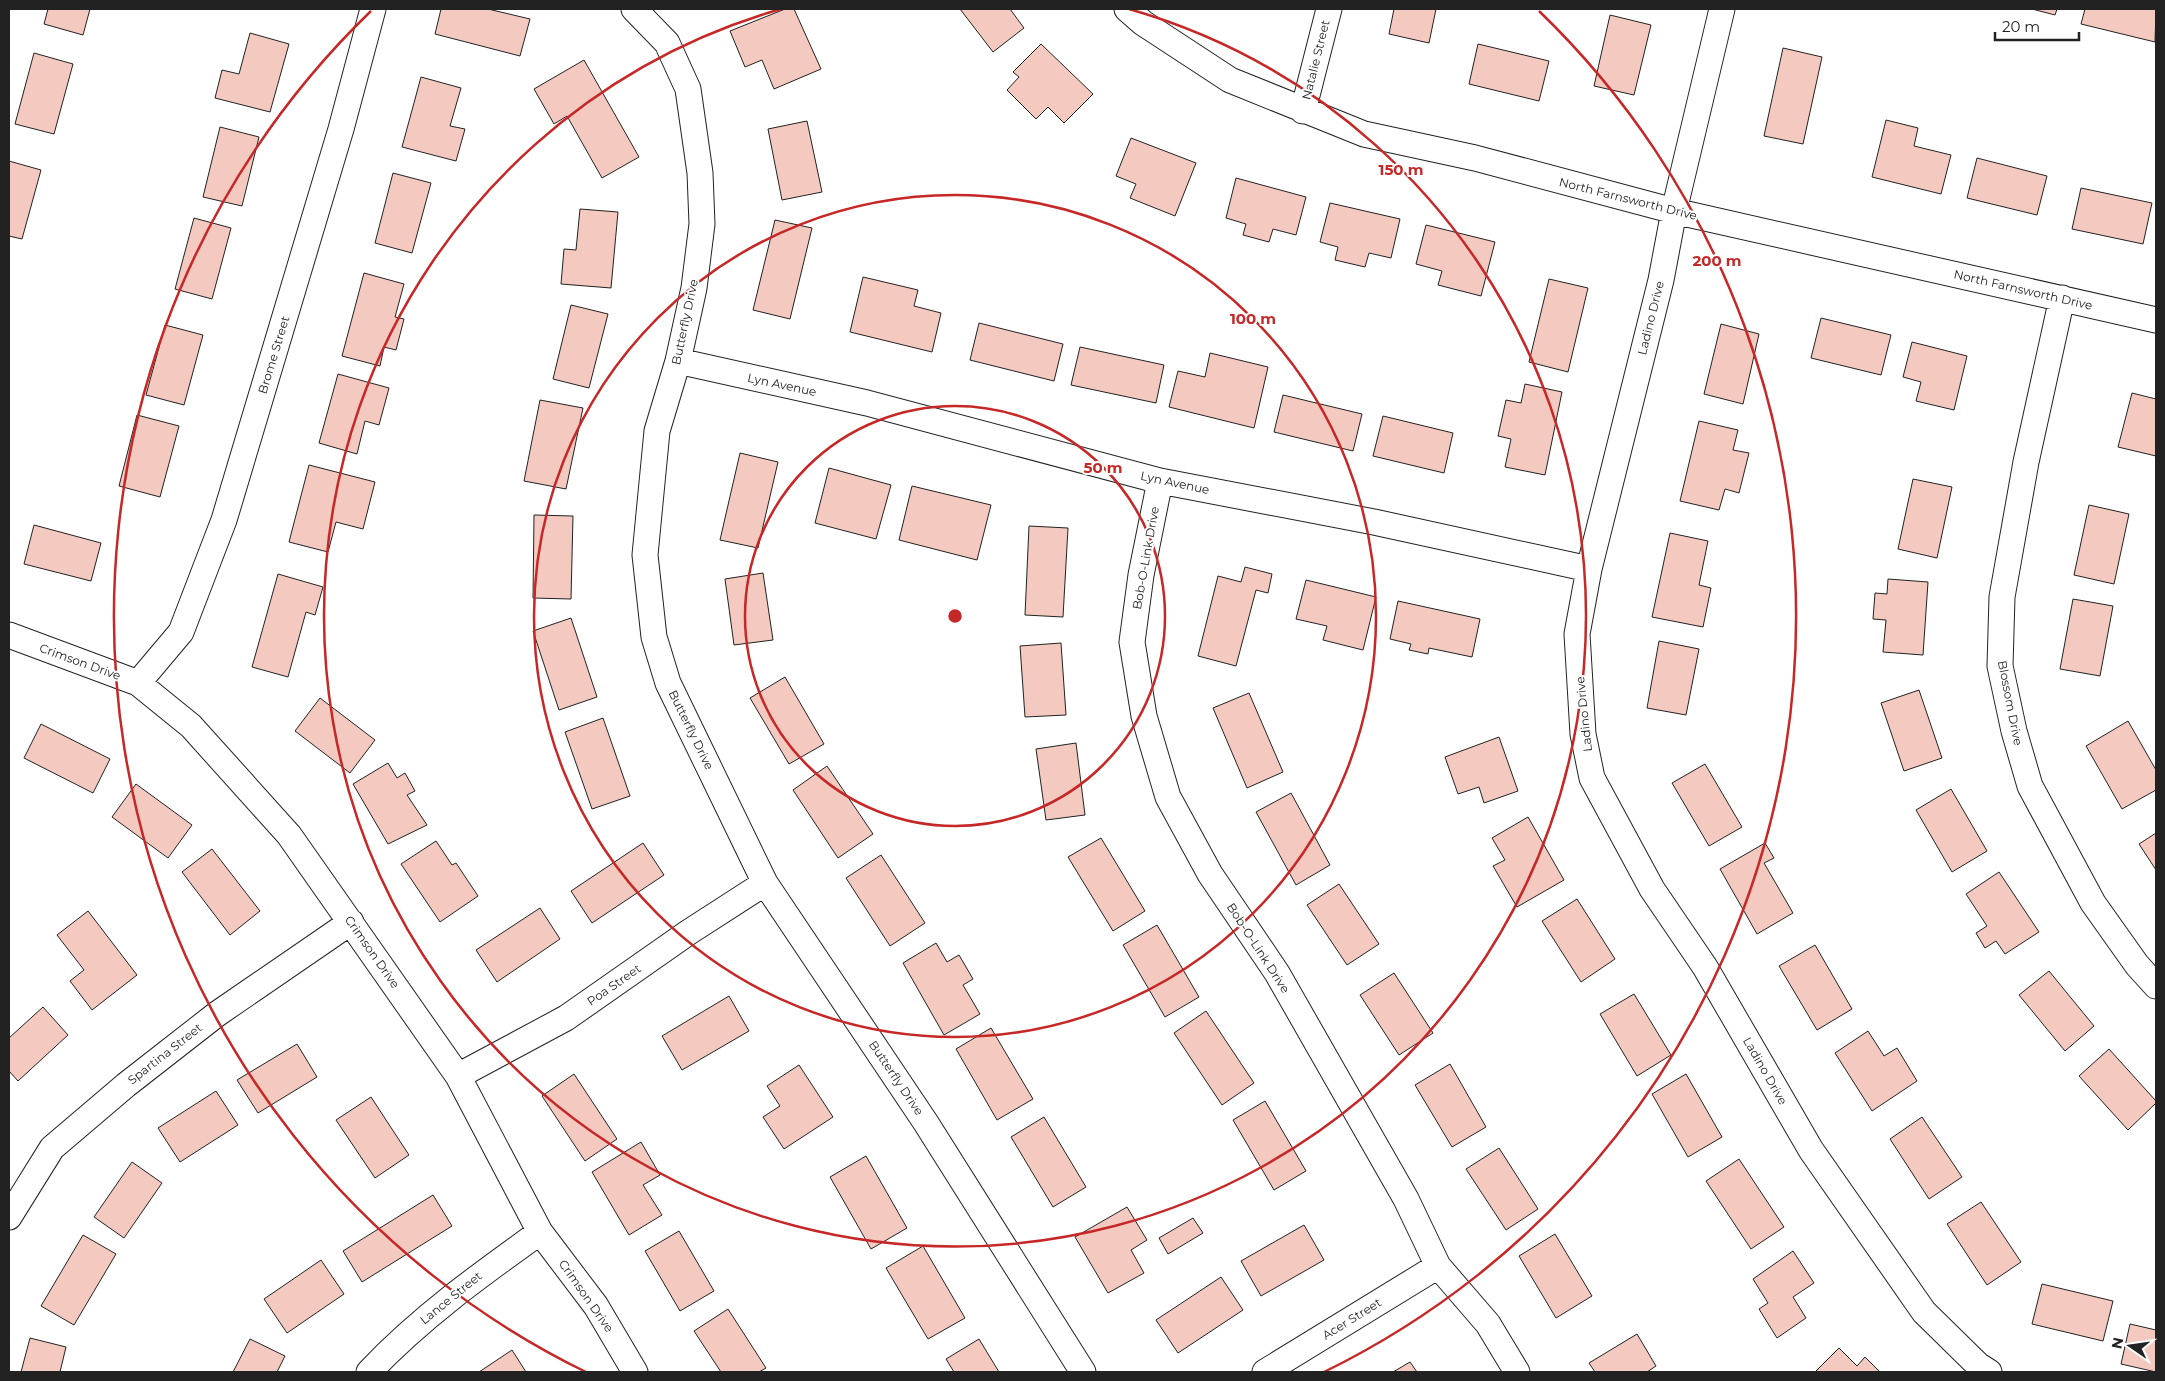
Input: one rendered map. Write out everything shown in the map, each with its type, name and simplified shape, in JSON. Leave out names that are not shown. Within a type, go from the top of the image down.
[{"type":"street","name":"Brome Street","points":[[138,683],[180,632],[224,520],[342,128],[373,9]]},
{"type":"street","name":"Butterfly Drive","points":[[634,9],[667,43],[688,90],[700,173],[702,224],[694,288],[678,361],[657,431],[645,555],[654,637],[668,684],[765,883],[926,1122],[1083,1372]]},
{"type":"street","name":"North Farnsworth Drive","points":[[1127,9],[1143,24],[1230,80],[1364,134],[1475,158],[1674,211],[2156,320]]},
{"type":"street","name":"Natalie Street","points":[[1303,111],[1329,9]]},
{"type":"street","name":"Ladino Drive","points":[[1722,9],[1674,211],[1661,280],[1589,569],[1577,634],[1583,734],[1592,778],[1652,890],[1705,967],[1811,1150],[1924,1312],[1978,1365],[1989,1372]]},
{"type":"street","name":"Blossom Drive","points":[[2062,298],[2026,462],[2002,597],[2000,666],[2014,731],[2030,786],[2093,903],[2137,965],[2156,986]]},
{"type":"street","name":"Lyn Avenue","points":[[678,361],[867,403],[1160,481],[1374,522],[1589,569]]},
{"type":"street","name":"Bob-O-Link Drive","points":[[1160,481],[1141,575],[1132,642],[1144,716],[1168,797],[1210,874],[1277,973],[1406,1199],[1438,1266],[1488,1324],[1517,1372]]},
{"type":"street","name":"Crimson Drive","points":[[9,635],[138,683],[191,726],[289,835],[458,1076],[540,1232],[596,1306],[636,1372]]},
{"type":"street","name":"Poa Street","points":[[458,1076],[566,1018],[689,932],[765,883]]},
{"type":"street","name":"Spartina Street","points":[[9,1217],[52,1148],[59,1141],[126,1085],[217,1014],[351,922]]},
{"type":"street","name":"Lance Street","points":[[369,1372],[394,1346],[458,1291],[540,1232]]},
{"type":"street","name":"Acer Street","points":[[1265,1372],[1438,1266]]},
{"type":"building","points":[[48,9],[90,9],[83,35],[44,24]]},
{"type":"building","points":[[441,9],[488,9],[530,19],[520,56],[435,34]]},
{"type":"building","points":[[785,9],[794,9],[821,69],[774,89],[762,60],[745,67],[730,31]]},
{"type":"building","points":[[960,9],[1010,9],[1024,28],[993,52]]},
{"type":"building","points":[[1394,9],[1436,9],[1429,43],[1389,34]]},
{"type":"building","points":[[2032,9],[2057,9],[2055,15]]},
{"type":"building","points":[[2085,9],[2156,9],[2155,42],[2081,24]]},
{"type":"building","points":[[1610,15],[1651,25],[1634,95],[1594,86]]},
{"type":"building","points":[[250,33],[289,44],[270,112],[215,98],[222,70],[239,74]]},
{"type":"building","points":[[1041,44],[1093,94],[1064,123],[1048,107],[1036,119],[1007,90],[1019,77],[1013,72]]},
{"type":"building","points":[[1478,44],[1549,61],[1539,101],[1469,84]]},
{"type":"building","points":[[1783,48],[1822,57],[1803,144],[1764,136]]},
{"type":"building","points":[[34,53],[73,64],[54,134],[15,124]]},
{"type":"building","points":[[584,60],[639,157],[602,178],[567,116],[554,124],[534,89]]},
{"type":"building","points":[[421,77],[461,88],[450,126],[465,129],[456,161],[402,147]]},
{"type":"building","points":[[1886,120],[1918,128],[1914,146],[1951,155],[1941,194],[1872,177]]},
{"type":"building","points":[[807,121],[822,192],[782,200],[768,129]]},
{"type":"building","points":[[220,127],[259,137],[242,206],[203,197]]},
{"type":"building","points":[[1131,138],[1196,163],[1175,216],[1130,198],[1136,184],[1116,176]]},
{"type":"building","points":[[1977,158],[2047,176],[2037,215],[1967,198]]},
{"type":"building","points":[[9,161],[41,170],[22,239],[9,236]]},
{"type":"building","points":[[393,173],[431,183],[412,253],[375,243]]},
{"type":"building","points":[[1236,178],[1306,197],[1296,235],[1273,229],[1269,242],[1243,235],[1246,224],[1226,218]]},
{"type":"building","points":[[2081,188],[2152,203],[2143,244],[2072,229]]},
{"type":"building","points":[[1330,203],[1400,219],[1391,258],[1369,253],[1365,267],[1335,260],[1338,247],[1320,242]]},
{"type":"building","points":[[580,209],[618,212],[611,288],[561,284],[564,249],[576,250]]},
{"type":"building","points":[[194,218],[231,228],[212,299],[175,289]]},
{"type":"building","points":[[775,220],[812,228],[790,319],[753,310]]},
{"type":"building","points":[[1426,225],[1495,242],[1481,296],[1438,285],[1442,271],[1416,264]]},
{"type":"building","points":[[364,273],[404,284],[395,317],[404,319],[396,350],[384,347],[380,366],[342,356]]},
{"type":"building","points":[[863,277],[918,290],[914,306],[941,313],[932,352],[850,332]]},
{"type":"building","points":[[1549,279],[1588,288],[1568,372],[1529,362]]},
{"type":"building","points":[[571,305],[608,314],[589,388],[553,379]]},
{"type":"building","points":[[1821,318],[1891,335],[1881,375],[1811,358]]},
{"type":"building","points":[[979,323],[1063,344],[1054,381],[970,360]]},
{"type":"building","points":[[1721,324],[1759,334],[1743,404],[1704,394]]},
{"type":"building","points":[[165,325],[203,335],[184,405],[146,395]]},
{"type":"building","points":[[1912,342],[1967,356],[1954,410],[1916,401],[1921,382],[1903,377]]},
{"type":"building","points":[[1080,347],[1164,365],[1156,403],[1071,385]]},
{"type":"building","points":[[1210,353],[1268,367],[1254,428],[1169,407],[1178,371],[1205,377]]},
{"type":"building","points":[[338,374],[389,388],[379,425],[365,421],[357,454],[319,443]]},
{"type":"building","points":[[1525,384],[1562,392],[1545,475],[1505,467],[1511,439],[1498,436],[1506,400],[1521,403]]},
{"type":"building","points":[[2132,393],[2156,399],[2156,456],[2118,447]]},
{"type":"building","points":[[1283,395],[1362,414],[1353,451],[1274,432]]},
{"type":"building","points":[[540,400],[583,408],[566,489],[524,481]]},
{"type":"building","points":[[137,415],[179,426],[160,497],[119,486]]},
{"type":"building","points":[[1383,416],[1453,433],[1444,473],[1373,456]]},
{"type":"building","points":[[1699,421],[1738,430],[1733,450],[1749,453],[1739,493],[1725,489],[1719,510],[1680,501]]},
{"type":"building","points":[[740,453],[778,462],[758,548],[720,540]]},
{"type":"building","points":[[309,465],[375,482],[363,529],[336,522],[328,552],[289,542]]},
{"type":"building","points":[[829,468],[891,485],[876,539],[815,523]]},
{"type":"building","points":[[1913,479],[1952,487],[1937,558],[1898,549]]},
{"type":"building","points":[[912,486],[991,505],[977,560],[899,540]]},
{"type":"building","points":[[2089,505],[2129,514],[2114,584],[2074,575]]},
{"type":"building","points":[[534,515],[573,516],[571,599],[533,598]]},
{"type":"building","points":[[34,525],[101,543],[91,581],[24,564]]},
{"type":"building","points":[[1029,526],[1068,528],[1063,617],[1025,615]]},
{"type":"building","points":[[1670,533],[1708,541],[1699,585],[1711,588],[1703,627],[1652,617]]},
{"type":"building","points":[[1245,567],[1272,574],[1268,593],[1256,590],[1236,666],[1198,656],[1218,576],[1241,582]]},
{"type":"building","points":[[763,573],[773,640],[734,645],[725,579]]},
{"type":"building","points":[[278,574],[323,587],[315,615],[306,612],[288,677],[252,667]]},
{"type":"building","points":[[1888,579],[1928,582],[1923,655],[1883,652],[1886,620],[1873,619],[1875,593],[1887,594]]},
{"type":"building","points":[[1306,580],[1376,597],[1363,650],[1323,640],[1327,626],[1296,619]]},
{"type":"building","points":[[2073,599],[2113,606],[2100,676],[2060,669]]},
{"type":"building","points":[[1398,601],[1480,619],[1472,657],[1429,648],[1428,654],[1409,650],[1411,644],[1390,639]]},
{"type":"building","points":[[571,618],[597,697],[559,710],[533,631]]},
{"type":"building","points":[[1659,641],[1699,649],[1686,715],[1647,708]]},
{"type":"building","points":[[1061,643],[1066,715],[1025,717],[1020,646]]},
{"type":"building","points":[[785,677],[824,744],[789,764],[750,698]]},
{"type":"building","points":[[1919,690],[1942,758],[1904,771],[1881,703]]},
{"type":"building","points":[[1249,693],[1283,772],[1247,788],[1213,708]]},
{"type":"building","points":[[320,698],[375,740],[350,773],[295,731]]},
{"type":"building","points":[[603,718],[630,796],[592,809],[565,732]]},
{"type":"building","points":[[2128,721],[2156,770],[2156,790],[2122,809],[2086,746]]},
{"type":"building","points":[[41,724],[110,759],[93,793],[24,758]]},
{"type":"building","points":[[1499,737],[1518,791],[1484,803],[1479,787],[1458,794],[1445,757]]},
{"type":"building","points":[[1076,743],[1085,815],[1046,820],[1036,749]]},
{"type":"building","points":[[388,763],[397,778],[405,773],[415,791],[407,795],[427,825],[388,844],[353,784]]},
{"type":"building","points":[[1705,764],[1742,827],[1709,846],[1672,783]]},
{"type":"building","points":[[827,766],[873,834],[838,858],[793,790]]},
{"type":"building","points":[[136,784],[192,825],[168,858],[112,817]]},
{"type":"building","points":[[1951,789],[1987,851],[1952,872],[1916,810]]},
{"type":"building","points":[[1291,793],[1330,865],[1296,885],[1256,812]]},
{"type":"building","points":[[1528,817],[1564,880],[1517,907],[1493,866],[1505,860],[1492,838]]},
{"type":"building","points":[[2156,833],[2156,870],[2139,844]]},
{"type":"building","points":[[1101,838],[1145,911],[1113,931],[1068,857]]},
{"type":"building","points":[[436,841],[452,865],[456,863],[478,896],[440,922],[401,864]]},
{"type":"building","points":[[643,843],[664,875],[592,923],[571,891]]},
{"type":"building","points":[[1765,843],[1774,858],[1764,863],[1793,913],[1757,934],[1720,869]]},
{"type":"building","points":[[212,849],[260,911],[230,935],[182,872]]},
{"type":"building","points":[[881,855],[925,923],[890,946],[846,878]]},
{"type":"building","points":[[1999,872],[2039,932],[2005,954],[1996,941],[1985,948],[1976,933],[1987,926],[1966,894]]},
{"type":"building","points":[[1339,884],[1379,944],[1347,965],[1307,905]]},
{"type":"building","points":[[1577,899],[1615,959],[1581,982],[1542,921]]},
{"type":"building","points":[[540,908],[560,939],[497,982],[476,950]]},
{"type":"building","points":[[88,911],[137,975],[92,1010],[70,981],[84,970],[57,935]]},
{"type":"building","points":[[1157,925],[1199,997],[1165,1017],[1123,945]]},
{"type":"building","points":[[936,943],[947,962],[959,955],[973,979],[963,985],[980,1014],[944,1035],[903,963]]},
{"type":"building","points":[[1815,945],[1852,1009],[1817,1030],[1779,966]]},
{"type":"building","points":[[2049,971],[2094,1026],[2065,1051],[2019,995]]},
{"type":"building","points":[[1394,973],[1433,1033],[1399,1055],[1360,995]]},
{"type":"building","points":[[1634,994],[1671,1055],[1637,1076],[1600,1014]]},
{"type":"building","points":[[729,996],[749,1031],[682,1070],[662,1036]]},
{"type":"building","points":[[43,1007],[68,1035],[18,1081],[9,1071],[9,1038]]},
{"type":"building","points":[[1206,1011],[1254,1083],[1222,1105],[1174,1033]]},
{"type":"building","points":[[991,1028],[1033,1099],[997,1120],[956,1049]]},
{"type":"building","points":[[1868,1031],[1884,1056],[1897,1048],[1917,1081],[1872,1111],[1835,1053]]},
{"type":"building","points":[[297,1044],[317,1077],[258,1113],[237,1080]]},
{"type":"building","points":[[2109,1049],[2156,1101],[2128,1130],[2079,1076]]},
{"type":"building","points":[[1450,1064],[1486,1127],[1452,1147],[1415,1085]]},
{"type":"building","points":[[799,1065],[833,1117],[784,1149],[763,1117],[780,1106],[767,1086]]},
{"type":"building","points":[[574,1074],[617,1139],[585,1161],[542,1096]]},
{"type":"building","points":[[1686,1074],[1722,1137],[1688,1157],[1652,1094]]},
{"type":"building","points":[[216,1091],[238,1125],[180,1162],[158,1128]]},
{"type":"building","points":[[371,1097],[409,1155],[375,1178],[336,1120]]},
{"type":"building","points":[[1265,1101],[1306,1171],[1274,1190],[1233,1120]]},
{"type":"building","points":[[1044,1117],[1086,1187],[1053,1207],[1011,1137]]},
{"type":"building","points":[[1922,1117],[1962,1177],[1929,1199],[1890,1139]]},
{"type":"building","points":[[641,1142],[660,1175],[643,1185],[662,1215],[629,1235],[592,1172]]},
{"type":"building","points":[[1499,1148],[1538,1209],[1506,1230],[1466,1169]]},
{"type":"building","points":[[866,1156],[907,1228],[871,1249],[830,1177]]},
{"type":"building","points":[[1739,1159],[1784,1227],[1751,1249],[1706,1181]]},
{"type":"building","points":[[132,1162],[162,1183],[124,1238],[94,1217]]},
{"type":"building","points":[[433,1195],[452,1226],[362,1282],[343,1251]]},
{"type":"building","points":[[1981,1202],[2021,1262],[1987,1285],[1947,1224]]},
{"type":"building","points":[[1127,1207],[1147,1240],[1131,1250],[1144,1273],[1108,1293],[1075,1237]]},
{"type":"building","points":[[1193,1218],[1203,1233],[1168,1254],[1159,1238]]},
{"type":"building","points":[[1304,1225],[1324,1260],[1261,1296],[1241,1261]]},
{"type":"building","points":[[679,1231],[714,1291],[680,1311],[645,1251]]},
{"type":"building","points":[[1555,1234],[1592,1296],[1556,1318],[1519,1256]]},
{"type":"building","points":[[83,1235],[116,1254],[74,1325],[41,1306]]},
{"type":"building","points":[[923,1246],[965,1318],[928,1339],[886,1268]]},
{"type":"building","points":[[1793,1251],[1814,1283],[1793,1297],[1806,1318],[1777,1338],[1759,1309],[1768,1303],[1753,1279]]},
{"type":"building","points":[[321,1260],[344,1294],[287,1333],[264,1299]]},
{"type":"building","points":[[1221,1277],[1243,1310],[1178,1353],[1156,1320]]},
{"type":"building","points":[[2042,1284],[2113,1301],[2103,1341],[2032,1324]]},
{"type":"building","points":[[728,1309],[766,1368],[759,1372],[721,1372],[694,1331]]},
{"type":"building","points":[[2130,1324],[2156,1330],[2156,1372],[2121,1364]]},
{"type":"building","points":[[1637,1334],[1656,1366],[1647,1372],[1595,1372],[1589,1363]]},
{"type":"building","points":[[30,1338],[66,1347],[60,1372],[21,1372]]},
{"type":"building","points":[[250,1339],[285,1356],[277,1372],[233,1372]]},
{"type":"building","points":[[979,1339],[999,1372],[954,1372],[946,1359]]},
{"type":"building","points":[[1839,1348],[1857,1366],[1865,1357],[1880,1372],[1815,1372]]},
{"type":"building","points":[[512,1350],[526,1372],[479,1372]]},
{"type":"building","points":[[1410,1362],[1417,1372],[1393,1372]]}]
